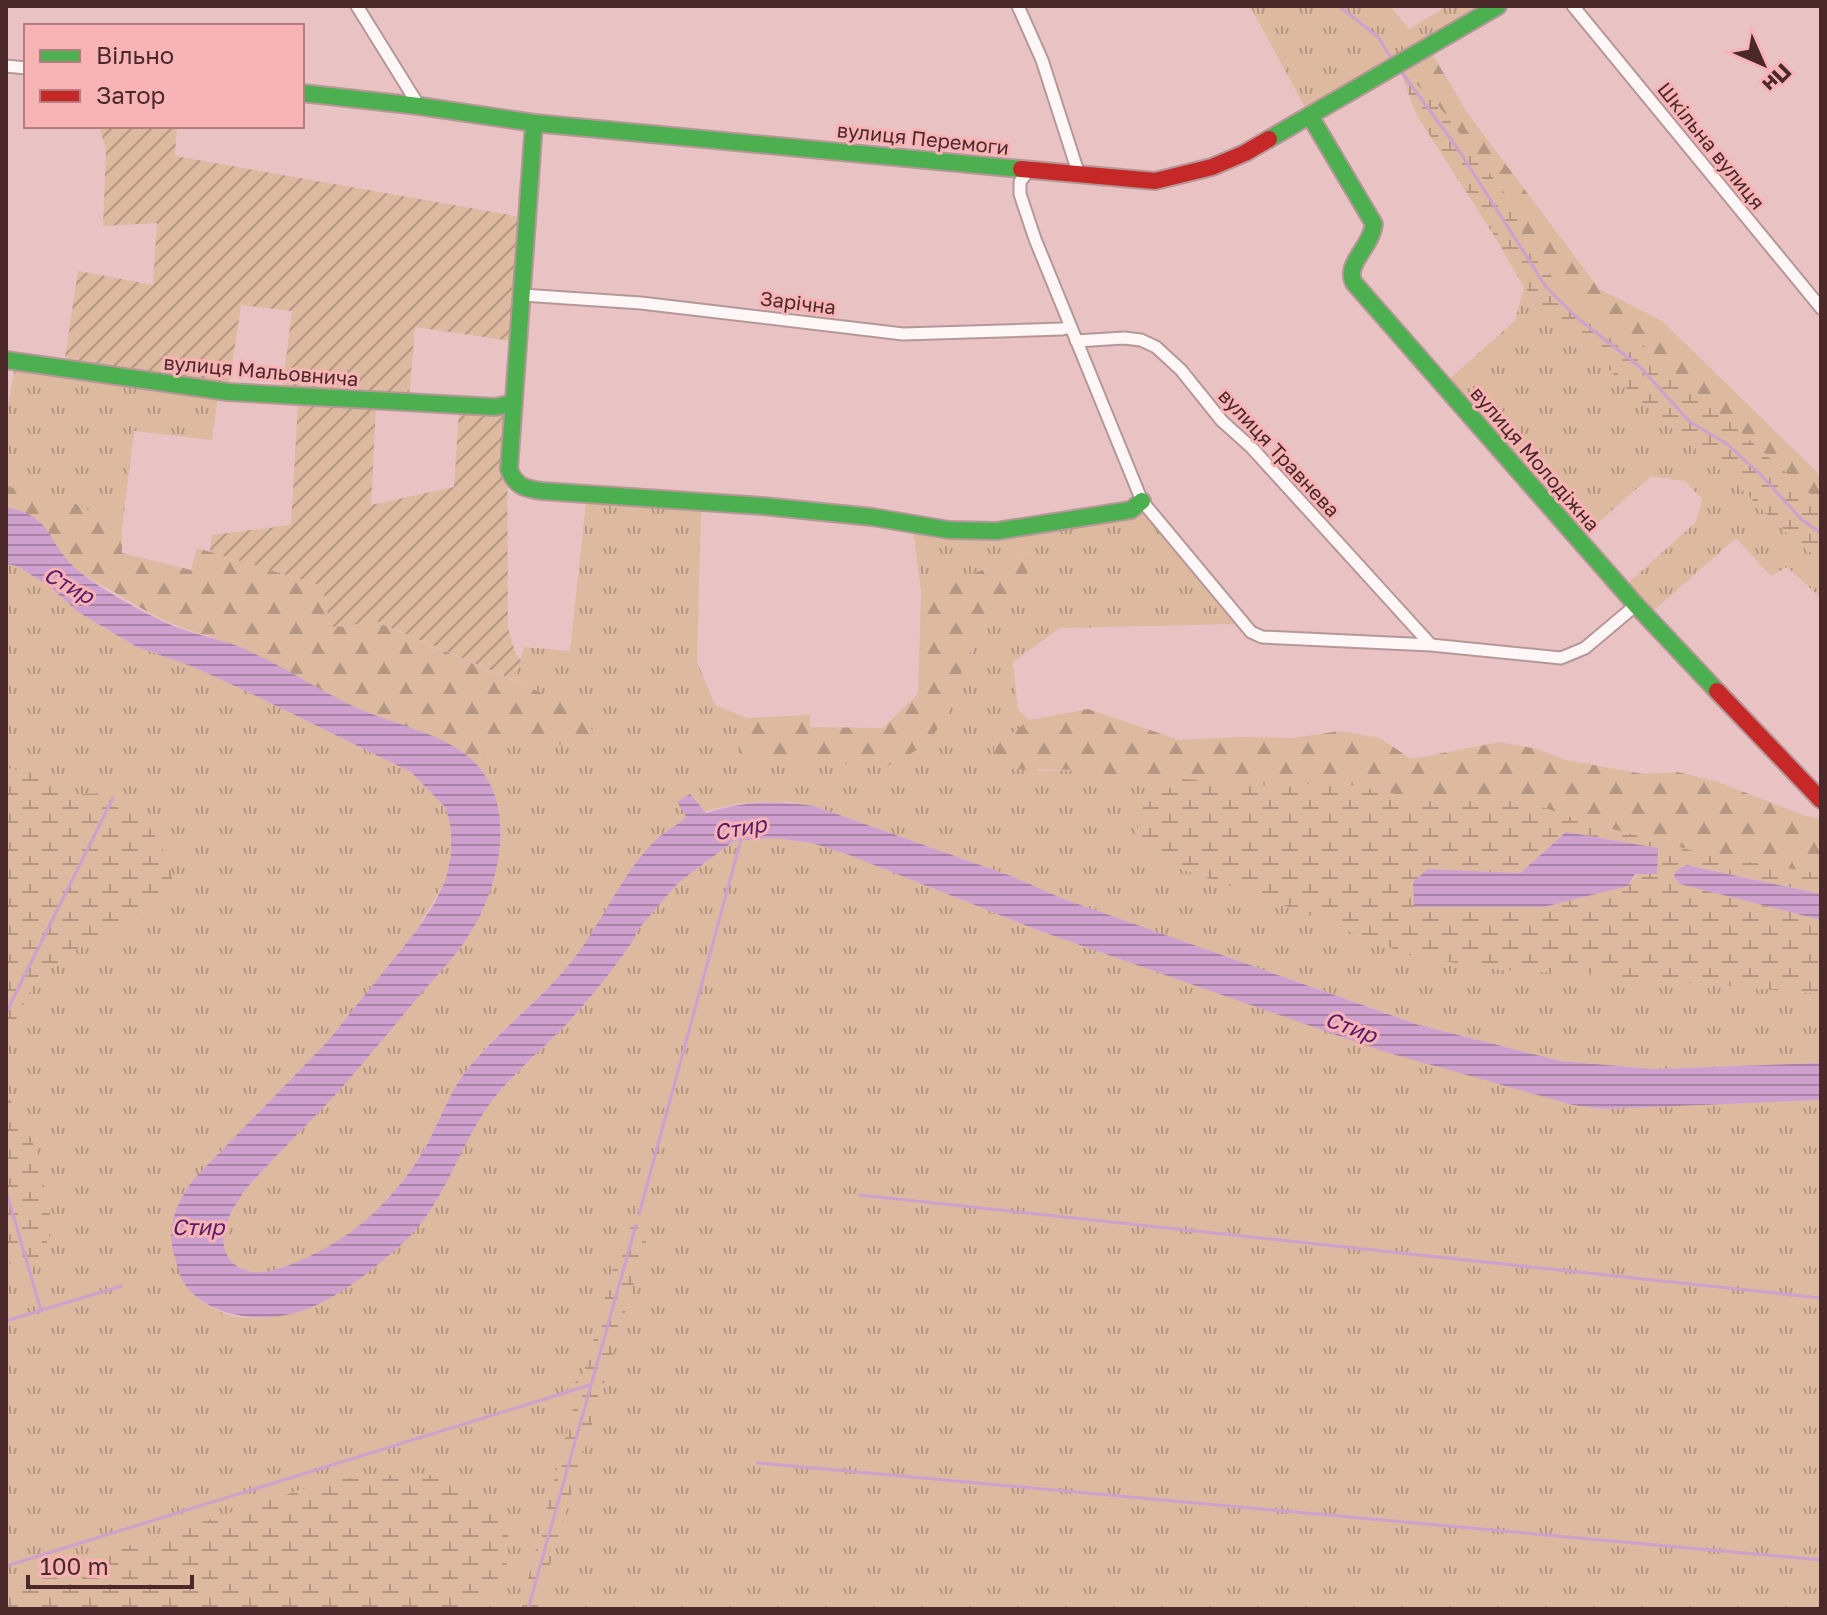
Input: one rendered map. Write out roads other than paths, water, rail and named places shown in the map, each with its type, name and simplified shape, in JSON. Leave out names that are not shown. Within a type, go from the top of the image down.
[{"type":"street","points":[[357,6],[419,106]]},
{"type":"street","points":[[1018,6],[1042,60],[1079,175]]},
{"type":"street","name":"вулиця Перемоги","points":[[304,93],[534,123],[1131,181],[1177,179],[1245,153],[1498,6]]},
{"type":"street","name":"Шкільна вулиця","points":[[1573,6],[1821,308]]},
{"type":"street","name":"вулиця Молодіжна","points":[[1310,116],[1374,224],[1374,237],[1370,245],[1352,265],[1351,278],[1354,283],[1636,605],[1821,800]]},
{"type":"street","points":[[534,123],[509,469],[515,485],[521,489],[778,508],[872,517],[949,530],[997,531],[1131,510],[1142,501]]},
{"type":"street","points":[[1029,170],[1020,182],[1020,194],[1142,501],[1251,632],[1262,637],[1431,645],[1561,658],[1585,648],[1636,605]]},
{"type":"street","name":"Зарічна","points":[[522,295],[641,303],[903,334],[1071,327]]},
{"type":"street","name":"вулиця Травнева","points":[[1076,341],[1141,340],[1168,357],[1222,421],[1252,448],[1431,645]]},
{"type":"street","name":"вулиця Мальовнича","points":[[6,360],[228,392],[464,406],[495,407],[514,403]]},
{"type":"water","name":"Стир","points":[[6,507],[22,511],[41,523],[75,568],[125,601],[179,628],[244,649],[355,707],[445,742],[470,758],[484,774],[494,793],[499,813],[499,855],[480,916],[450,961],[336,1094],[242,1195],[225,1228],[224,1247],[231,1261],[245,1270],[264,1272],[304,1259],[345,1236],[382,1205],[424,1150],[463,1076],[568,966],[638,860],[656,839],[686,816],[677,802],[690,794],[706,813],[760,803],[814,806],[1014,877],[1061,898],[1419,1025],[1560,1061],[1654,1069],[1821,1063],[1821,1100],[1603,1109],[1573,1105],[1382,1051],[1040,931],[812,843],[775,838],[734,841],[678,883],[636,932],[627,950],[582,1007],[495,1097],[471,1134],[430,1211],[401,1245],[351,1285],[310,1308],[266,1317],[250,1317],[220,1310],[194,1294],[181,1278],[171,1238],[177,1207],[192,1181],[328,1041],[417,930],[446,879],[451,854],[451,829],[446,808],[411,772],[246,691],[191,666],[137,647],[78,612],[49,586],[17,566],[6,564]]},
{"type":"water","points":[[1566,832],[1658,848],[1657,874],[1635,874],[1628,886],[1544,907],[1414,907],[1413,882],[1428,869],[1520,873]]},
{"type":"water","points":[[1687,865],[1821,894],[1821,920],[1680,884],[1674,876],[1677,870]]},
{"type":"waterway","points":[[1339,6],[1378,37],[1392,59]]},
{"type":"waterway","points":[[1400,70],[1458,149],[1546,287],[1576,317],[1640,367],[1690,422],[1727,444],[1762,476],[1802,520],[1821,533]]},
{"type":"waterway","points":[[6,1013],[113,798]]},
{"type":"waterway","points":[[639,1214],[742,836]]},
{"type":"waterway","points":[[6,1190],[41,1311]]},
{"type":"waterway","points":[[860,1195],[1821,1298]]},
{"type":"waterway","points":[[528,1609],[636,1225]]},
{"type":"waterway","points":[[6,1321],[121,1286]]},
{"type":"waterway","points":[[6,1566],[590,1385]]},
{"type":"waterway","points":[[758,1463],[1821,1560]]}]
